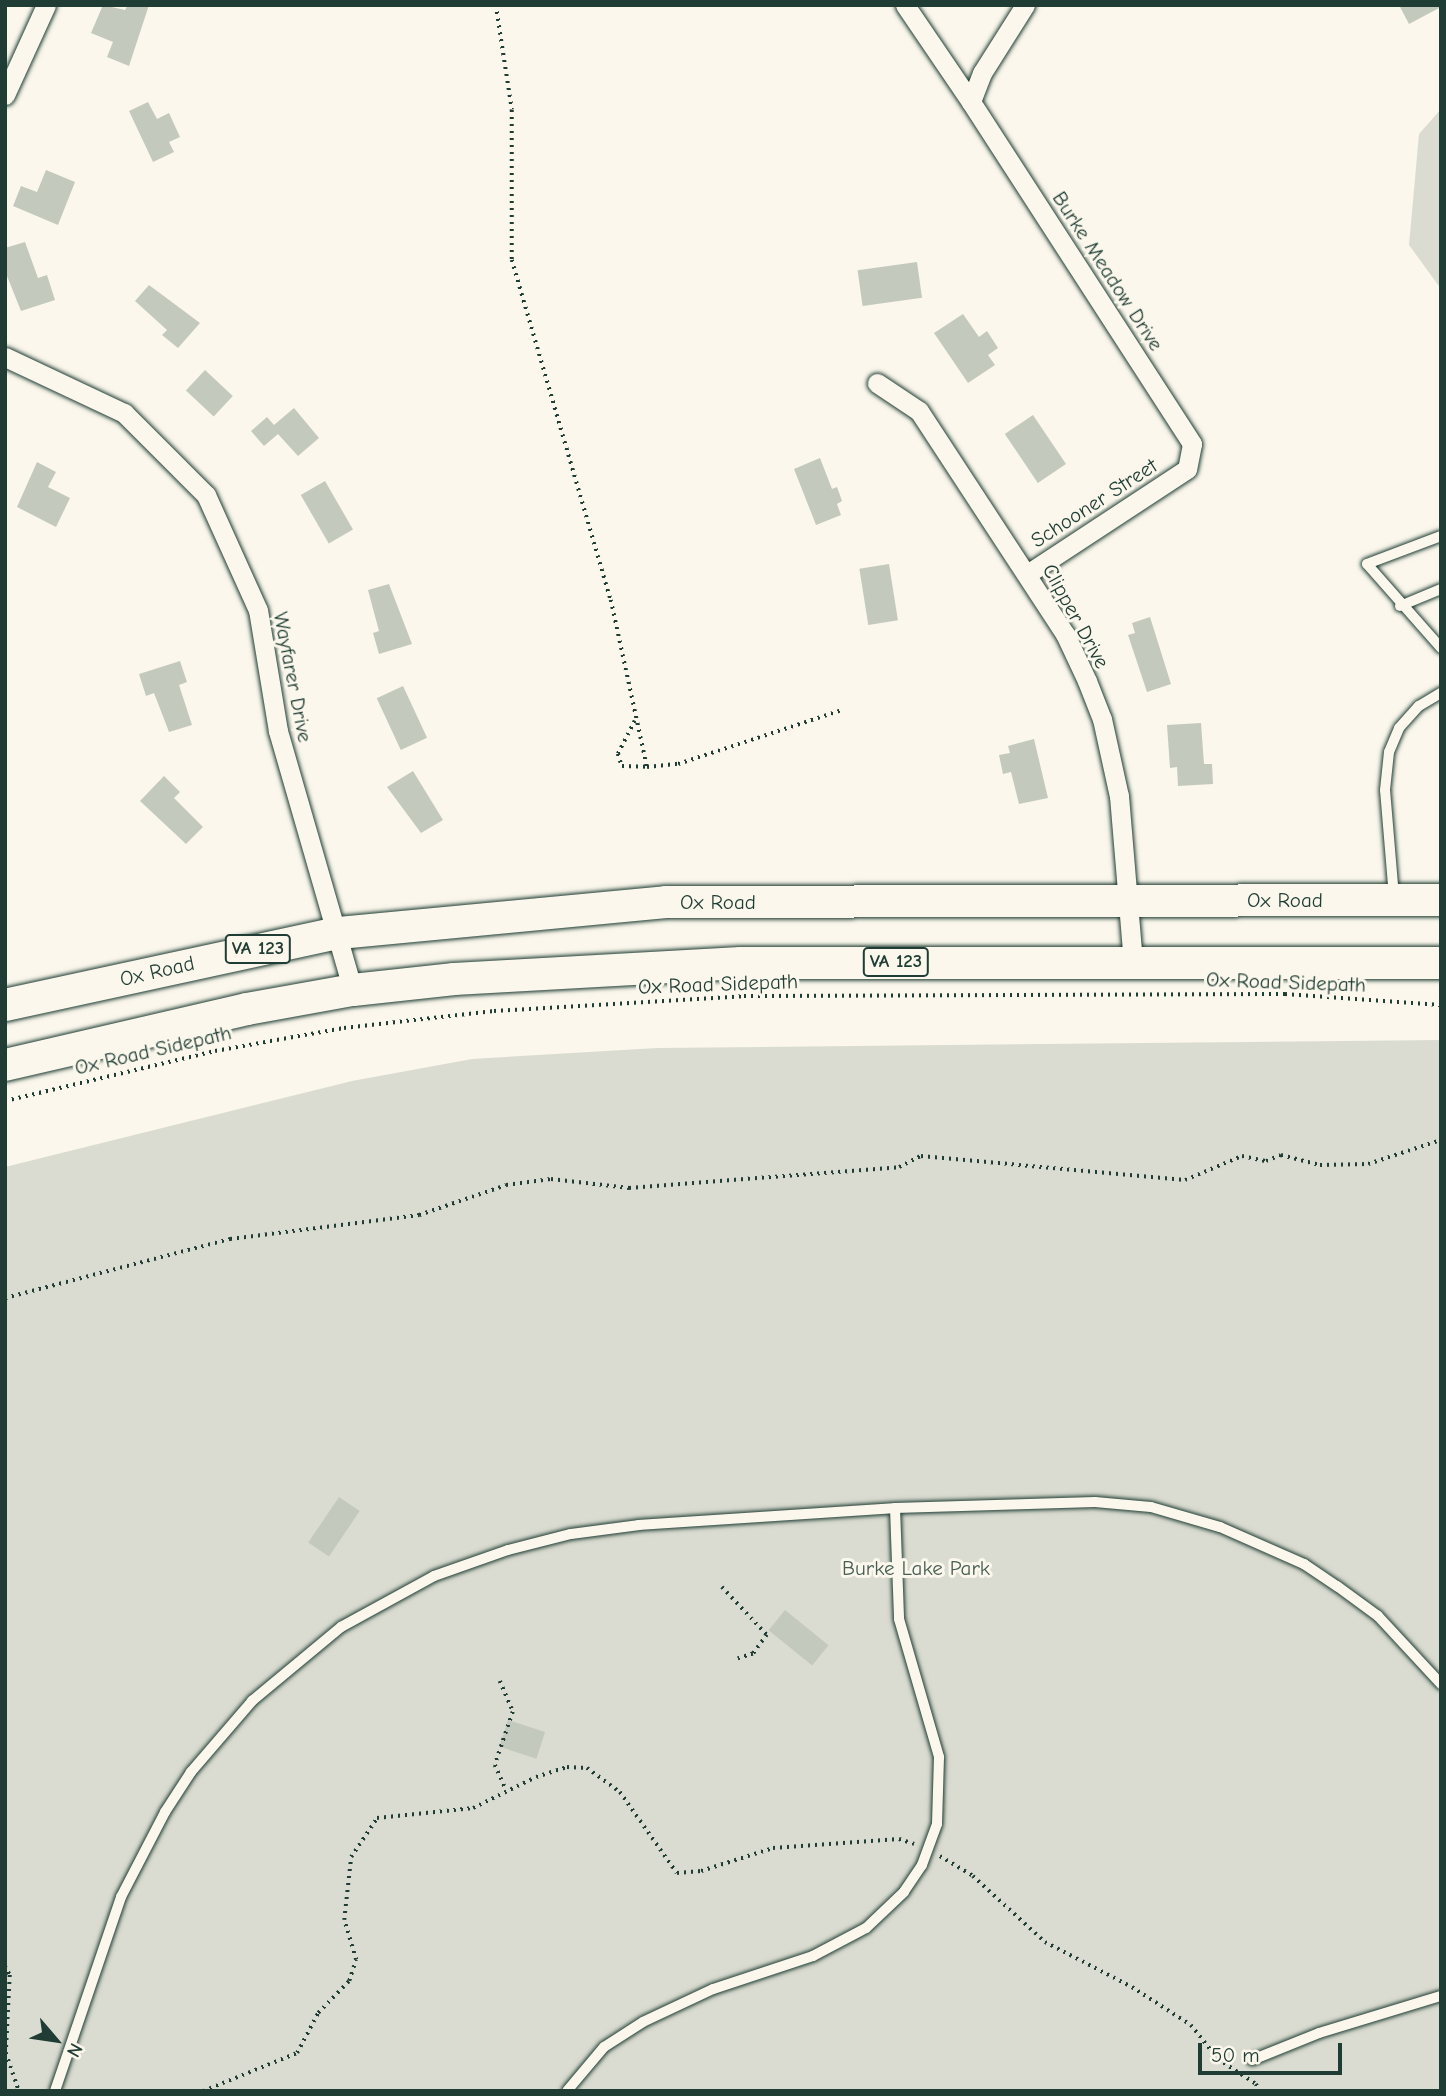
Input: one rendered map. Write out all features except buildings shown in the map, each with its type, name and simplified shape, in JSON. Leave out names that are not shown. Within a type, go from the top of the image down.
[{"type":"highway","name":"Ox Road","points":[[5,1005],[339,933],[666,902],[1441,900]]},
{"type":"highway","name":"VA 123","points":[[5,1065],[247,1009],[353,990],[454,979],[741,963],[1133,961],[1441,964]]},
{"type":"street","points":[[5,95],[46,5]]},
{"type":"street","name":"Burke Meadow Drive","points":[[905,5],[971,102],[1192,444],[1187,469]]},
{"type":"street","points":[[971,102],[982,73],[1025,5]]},
{"type":"street","name":"Wayfarer Drive","points":[[5,357],[124,413],[206,495],[258,610],[278,731],[339,933],[353,990]]},
{"type":"street","name":"Clipper Drive","points":[[877,383],[919,411],[1065,634],[1102,719],[1119,796],[1133,961]]},
{"type":"street","name":"Schooner Street","points":[[1027,574],[1187,469]]},
{"type":"lane","points":[[1441,536],[1367,564],[1400,606],[1441,648]]},
{"type":"lane","points":[[1400,606],[1441,589]]},
{"type":"lane","points":[[1394,900],[1385,790],[1389,752],[1406,720],[1441,693]]},
{"type":"lane","points":[[55,2091],[121,1897],[165,1812],[205,1754],[252,1700],[341,1627],[434,1576],[508,1550],[571,1534],[639,1525],[895,1508],[1096,1502],[1151,1507],[1208,1523],[1304,1564],[1378,1616],[1441,1684]]},
{"type":"lane","points":[[567,2091],[604,2047],[643,2022],[713,1989],[813,1956],[866,1928],[904,1892],[922,1865],[937,1824],[939,1757],[899,1619],[895,1508]]},
{"type":"lane","points":[[1252,2060],[1319,2033],[1441,1996]]},
{"type":"path","points":[[496,5],[512,110],[512,260],[611,600],[647,767]]},
{"type":"path","points":[[635,721],[618,754],[622,766],[678,764],[842,710]]},
{"type":"path","name":"Ox Road Sidepath","points":[[5,1101],[215,1051],[344,1028],[494,1011],[744,996],[1285,994],[1441,1005]]},
{"type":"path","points":[[5,1298],[230,1239],[419,1214],[506,1185],[551,1179],[628,1188],[899,1167],[921,1156],[1185,1180],[1242,1156],[1266,1161],[1281,1155],[1320,1165],[1339,1161],[1368,1164],[1441,1140]]},
{"type":"path","points":[[722,1587],[767,1634],[753,1654],[738,1659]]},
{"type":"path","points":[[500,1681],[513,1712],[495,1765],[506,1790]]},
{"type":"path","points":[[203,2091],[297,2053],[318,2013],[349,1981],[356,1960],[344,1920],[351,1857],[370,1824],[377,1818],[473,1808],[506,1790],[567,1767],[587,1768],[620,1792],[665,1859],[684,1875],[774,1848],[899,1839],[920,1846]]},
{"type":"path","points":[[941,1856],[973,1876],[1045,1942],[1132,1987],[1191,2025],[1218,2060],[1256,2084],[1260,2091]]},
{"type":"path","points":[[5,1966],[10,1975],[6,2053],[19,2091]]},
{"type":"path","points":[[152,2091],[181,2091]]},
{"type":"green space","points":[[1441,109],[1441,289],[1409,245],[1419,134]]},
{"type":"green space","name":"Burke Lake Park","points":[[1441,1040],[1441,2091],[5,2091],[5,1167],[352,1081],[472,1059],[657,1048]]}]
